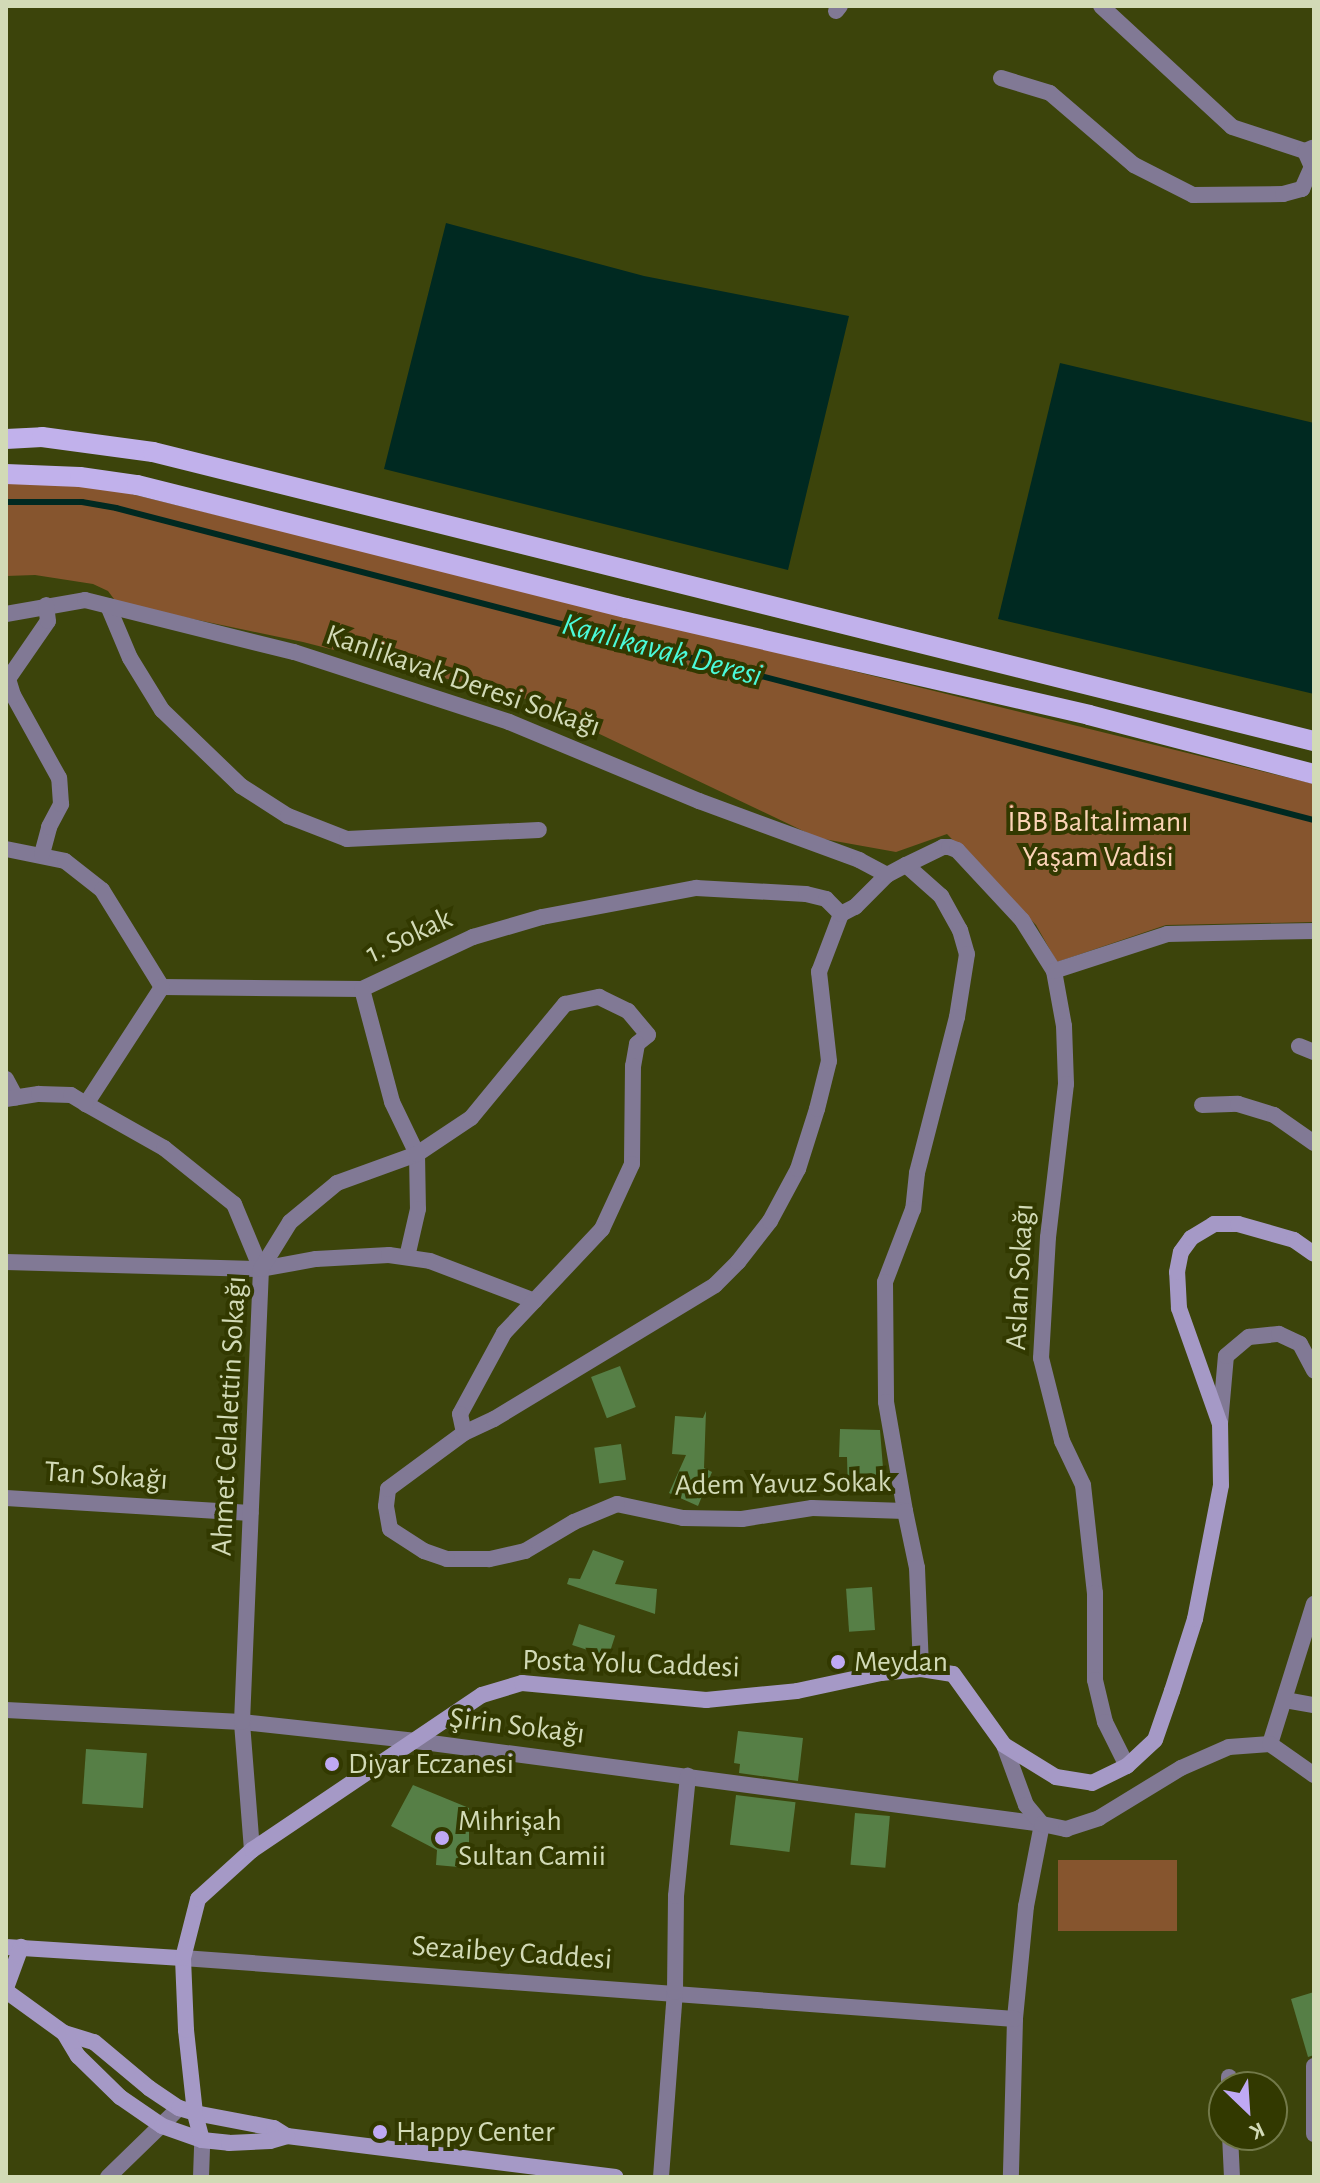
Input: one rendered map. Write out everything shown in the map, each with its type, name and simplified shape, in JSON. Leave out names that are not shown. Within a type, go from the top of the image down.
[{"type":"main road","points":[[6,439],[42,437],[153,452],[1314,741]]},
{"type":"main road","points":[[6,474],[80,477],[137,485],[626,608],[1089,715],[1314,774]]},
{"type":"street","points":[[1001,78],[1050,93],[1134,165],[1193,195],[1283,194],[1302,189],[1312,167],[1310,149],[1232,127],[1101,6]]},
{"type":"street","name":"Kanlikavak Deresi Sokağı","points":[[6,614],[85,600],[294,652],[509,722],[699,801],[859,860],[887,875]]},
{"type":"street","points":[[42,854],[49,827],[61,804],[59,778],[13,695],[8,679],[48,621],[46,605]]},
{"type":"street","points":[[108,606],[130,658],[162,710],[241,786],[288,816],[347,839],[539,830]]},
{"type":"street","points":[[841,914],[855,907],[887,875],[943,847],[957,850],[1022,920],[1054,971],[1167,934],[1314,931]]},
{"type":"street","points":[[6,849],[65,861],[102,890],[162,987],[86,1104]]},
{"type":"street","name":"Adem Yavuz Sokak","points":[[841,914],[819,972],[829,1061],[798,1169],[770,1221],[715,1285],[494,1419],[464,1433],[388,1489],[386,1506],[390,1529],[407,1543],[447,1559],[489,1559],[525,1551],[574,1522],[617,1504],[683,1518],[742,1519],[812,1508],[905,1511],[886,1402],[885,1282],[913,1209],[917,1173],[957,1017],[967,954],[960,930],[941,896],[906,865]]},
{"type":"street","name":"1. Sokak","points":[[162,987],[362,989],[473,937],[542,917],[696,888],[806,894],[826,899],[841,914]]},
{"type":"street","name":"Aslan Sokağı","points":[[1054,971],[1065,1036],[1066,1084],[1048,1237],[1041,1358],[1062,1441],[1083,1485],[1095,1593],[1095,1680],[1105,1722],[1127,1766]]},
{"type":"street","points":[[362,989],[392,1102],[417,1154],[418,1209],[407,1257]]},
{"type":"street","name":"Ahmet Celalettin Sokağı","points":[[252,1850],[242,1722],[261,1269],[290,1222],[337,1183],[417,1154],[471,1118],[565,1004],[599,997],[628,1011],[648,1035],[637,1044],[633,1066],[632,1164],[602,1229],[504,1333],[460,1414],[464,1433]]},
{"type":"street","points":[[6,1079],[11,1098],[39,1094],[71,1095],[164,1148],[234,1204],[261,1269]]},
{"type":"street","points":[[1202,1105],[1238,1104],[1274,1115],[1314,1143]]},
{"type":"street","name":"Posta Yolu Caddesi","points":[[202,2140],[187,2110],[183,1958],[198,1899],[252,1850],[482,1695],[522,1683],[706,1700],[797,1691],[881,1673],[921,1669],[953,1674],[1004,1745],[1056,1777],[1092,1783],[1127,1766],[1155,1740],[1195,1619],[1221,1485],[1220,1424],[1179,1308],[1177,1272],[1181,1252],[1191,1238],[1214,1224],[1238,1224],[1294,1240],[1314,1254]]},
{"type":"street","points":[[6,1262],[261,1269],[316,1259],[407,1257],[457,1270],[535,1301]]},
{"type":"street","points":[[1220,1424],[1226,1356],[1249,1337],[1279,1334],[1300,1344],[1314,1370]]},
{"type":"street","name":"Tan Sokağı","points":[[6,1498],[251,1513]]},
{"type":"street","points":[[905,1511],[917,1568],[921,1669]]},
{"type":"street","points":[[1314,1604],[1308,1651],[1285,1700],[1270,1744],[1314,1775]]},
{"type":"street","points":[[1285,1700],[1314,1705]]},
{"type":"street","name":"Şirin Sokağı","points":[[6,1710],[242,1722],[416,1741],[1018,1820],[1066,1829],[1099,1818],[1181,1768],[1205,1757],[1229,1747],[1270,1744]]},
{"type":"street","points":[[1004,1745],[1026,1805],[1042,1824],[1026,1906],[1015,2019],[1011,2177]]},
{"type":"street","points":[[661,2177],[675,1992],[676,1896],[688,1776]]},
{"type":"street","points":[[13,1947],[6,1990],[64,2033],[94,2042],[149,2088],[187,2110],[274,2128],[287,2136]]},
{"type":"street","name":"Sezaibey Caddesi","points":[[13,1947],[675,1992],[1015,2019]]},
{"type":"street","points":[[64,2033],[78,2056],[120,2097],[162,2126],[202,2140],[270,2141],[287,2136],[615,2177]]},
{"type":"street","points":[[1314,2066],[1314,2134]]},
{"type":"street","points":[[108,2177],[162,2126],[187,2110]]},
{"type":"street","points":[[201,2177],[202,2140]]},
{"type":"street","points":[[1231,2151],[1232,2177]]},
{"type":"green space","name":"İBB Baltalimanı Yaşam Vadisi","points":[[6,484],[72,484],[115,490],[1314,784],[1314,922],[1166,925],[1057,962],[1036,925],[947,834],[896,852],[818,838],[526,699],[303,642],[117,603],[108,591],[93,584],[35,575],[6,576]]},
{"type":"green space","points":[[1058,1860],[1177,1860],[1177,1931],[1058,1931]]},
{"type":"water","points":[[446,223],[644,276],[849,316],[788,570],[384,469]]},
{"type":"water","points":[[1060,363],[1314,423],[1314,694],[998,619]]},
{"type":"building","points":[[620,1366],[636,1407],[607,1418],[591,1377]]},
{"type":"building","points":[[706,1411],[704,1468],[712,1472],[698,1506],[669,1493],[686,1455],[672,1454],[675,1416],[703,1418]]},
{"type":"building","points":[[840,1429],[880,1430],[885,1493],[848,1493],[847,1457],[839,1457]]},
{"type":"building","points":[[621,1444],[626,1480],[599,1483],[594,1448]]},
{"type":"building","points":[[593,1550],[624,1561],[615,1584],[657,1589],[655,1614],[567,1584],[569,1578],[580,1579]]},
{"type":"building","points":[[872,1587],[875,1630],[849,1632],[846,1589]]},
{"type":"building","points":[[579,1624],[615,1636],[608,1657],[572,1645]]},
{"type":"building","points":[[738,1731],[803,1738],[798,1781],[739,1773],[740,1764],[734,1763]]},
{"type":"building","points":[[86,1749],[147,1753],[143,1808],[82,1804]]},
{"type":"building","name":"Mihrişah Sultan Camii","points":[[413,1785],[469,1808],[469,1868],[436,1865],[437,1850],[391,1826]]},
{"type":"building","points":[[736,1795],[796,1802],[789,1852],[730,1845]]},
{"type":"building","points":[[855,1813],[890,1816],[885,1868],[850,1865]]},
{"type":"building","points":[[1314,1992],[1314,2055],[1308,2057],[1291,1999]]},
{"type":"waterway","name":"Kanlıkavak Deresi","points":[[6,502],[82,502],[116,508],[1314,820]]},
{"type":"place","name":"Meydan","points":[[838,1662]]},
{"type":"place","name":"Diyar Eczanesi","points":[[332,1764]]},
{"type":"place","name":"Mihrişah Sultan Camii","points":[[442,1838]]},
{"type":"place","name":"Happy Center","points":[[380,2132]]}]
